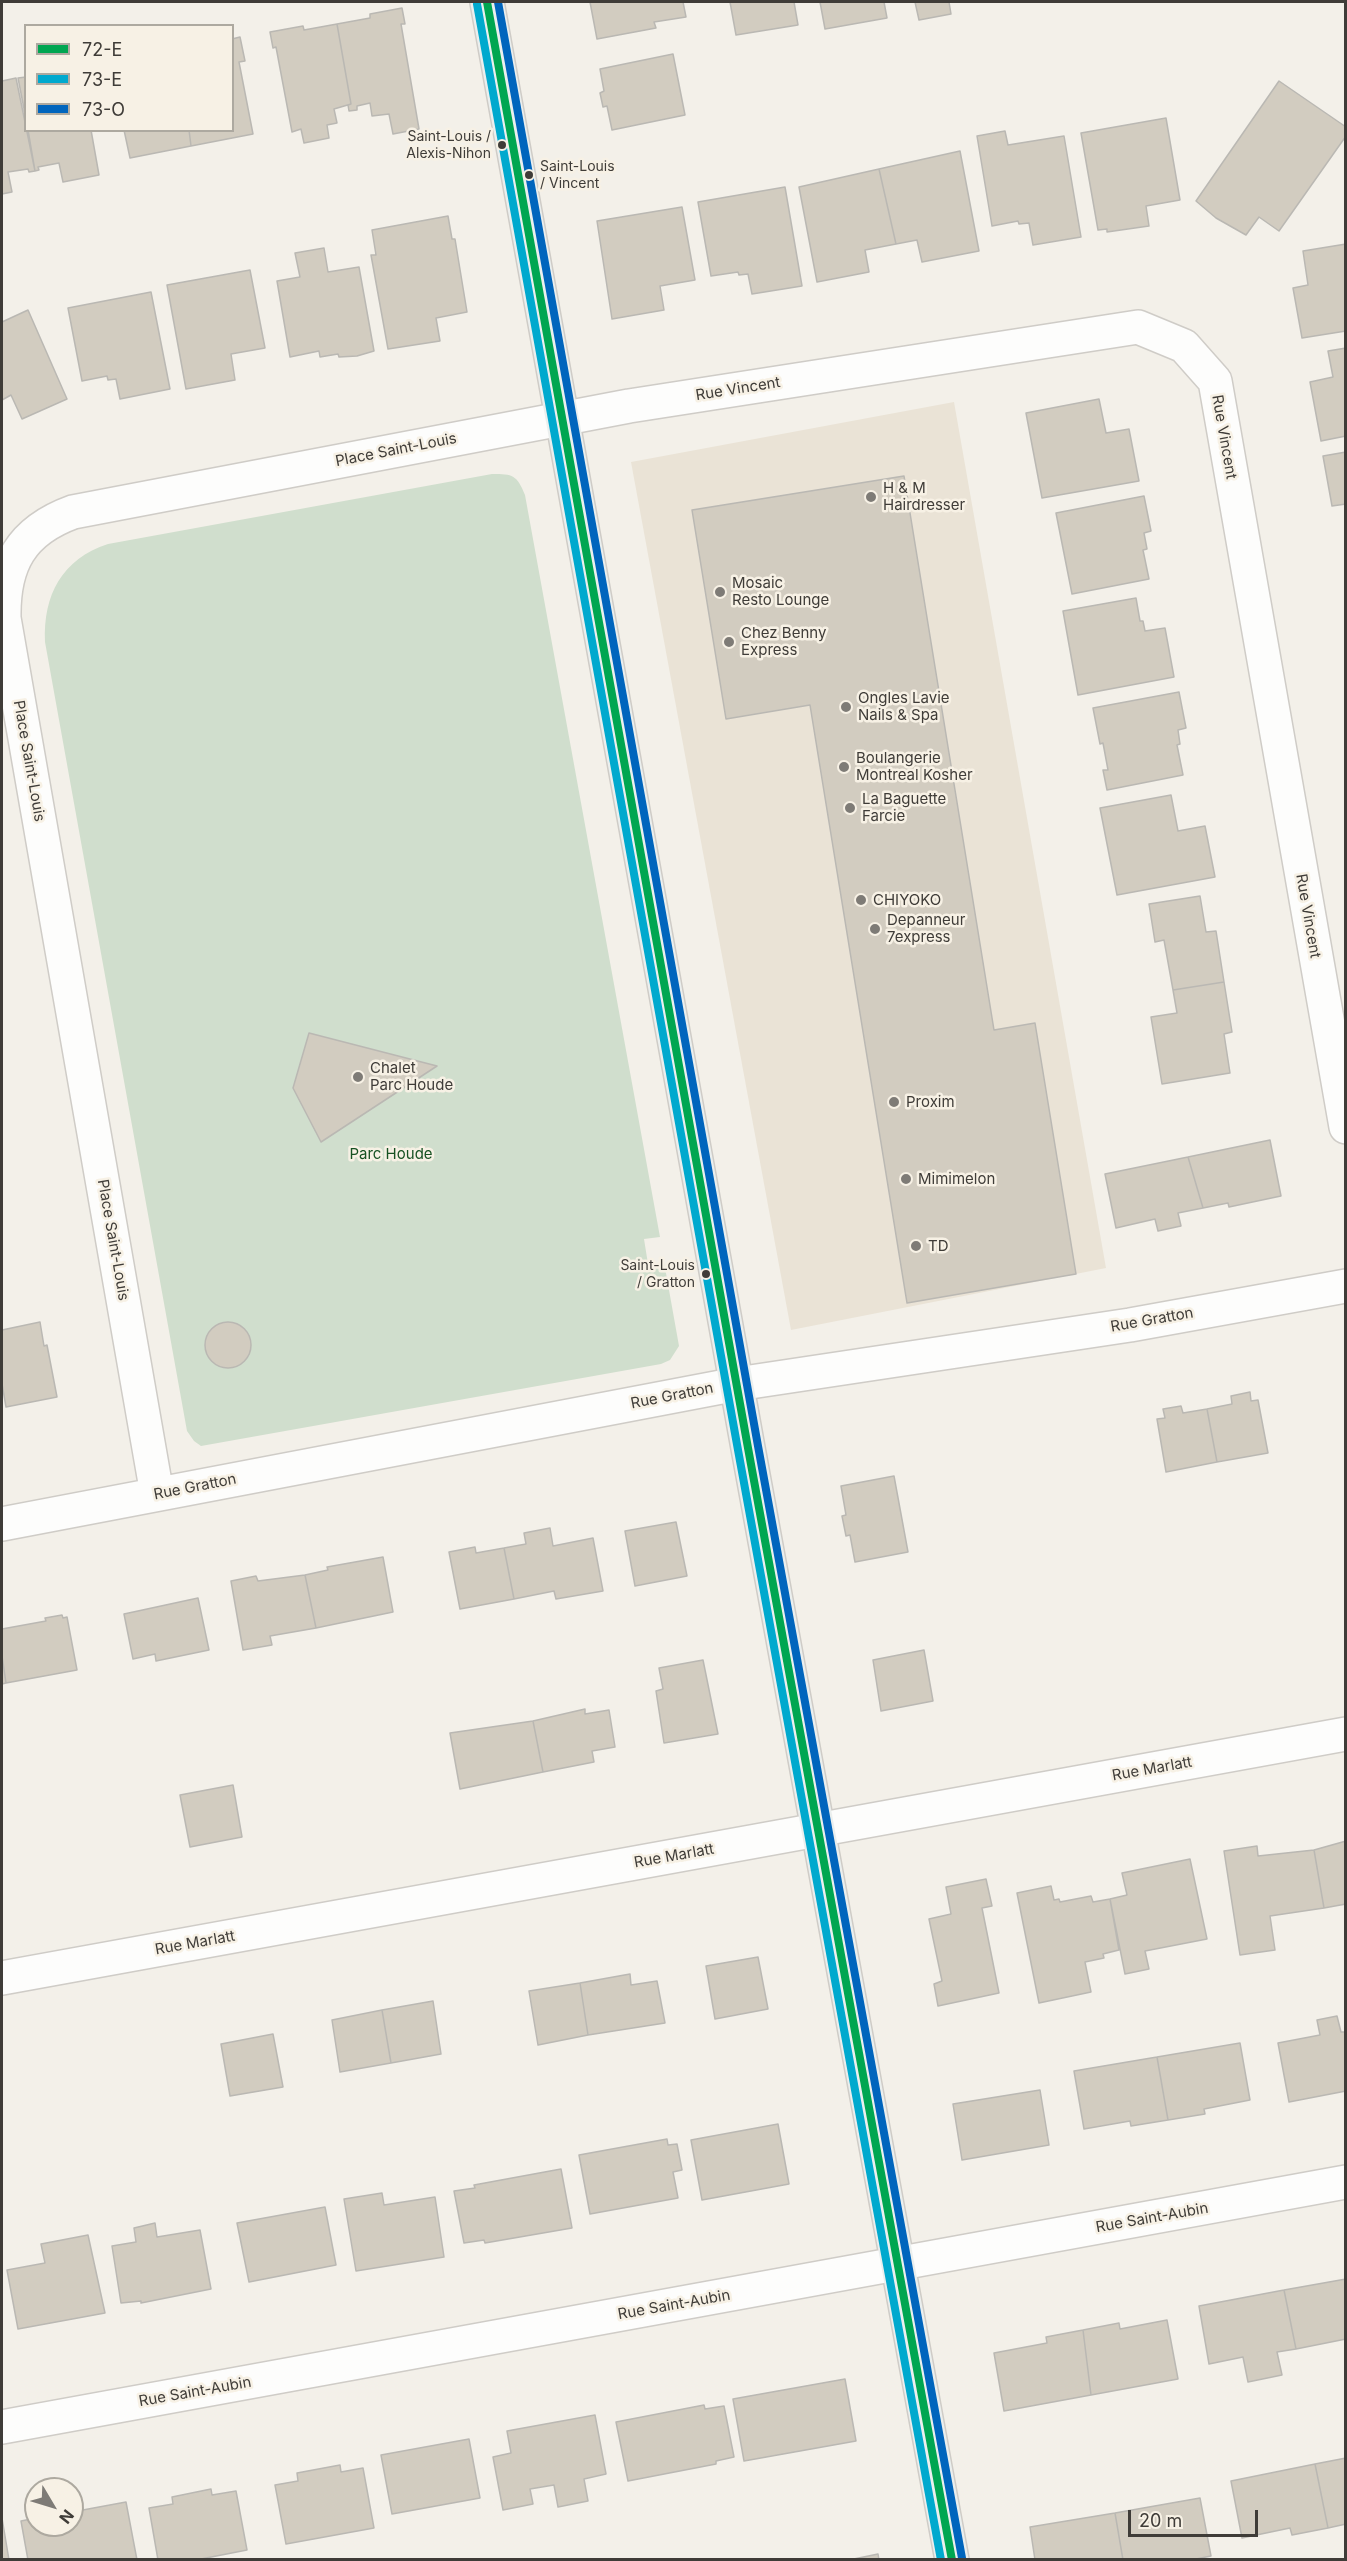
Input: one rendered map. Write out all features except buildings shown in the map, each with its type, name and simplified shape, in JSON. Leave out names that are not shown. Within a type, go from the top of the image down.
[{"type":"street","points":[[487,2],[952,2559]]},
{"type":"street","name":"Rue Vincent","points":[[562,419],[1138,327],[1184,346],[1215,381],[1346,1127]]},
{"type":"street","name":"Place Saint-Louis","points":[[157,1494],[4,618],[6,576],[14,559],[27,542],[49,523],[74,512],[562,419]]},
{"type":"street","name":"Rue Gratton","points":[[2,1524],[737,1384],[1130,1325],[1346,1286]]},
{"type":"street","name":"Rue Marlatt","points":[[2,1978],[1346,1734]]},
{"type":"street","name":"Rue Saint-Aubin","points":[[2,2427],[1346,2182]]},
{"type":"shaded area","points":[[954,402],[1106,1268],[791,1330],[631,462]]},
{"type":"green space","name":"Parc Houde","points":[[492,474],[510,475],[517,480],[525,495],[660,1237],[644,1239],[648,1264],[664,1262],[679,1346],[670,1360],[661,1364],[201,1446],[187,1431],[45,642],[45,625],[52,594],[58,581],[78,559],[108,544]]},
{"type":"transit line","name":"72-E","points":[[487,2],[748,1448],[952,2560]]},
{"type":"transit line","name":"73-O","points":[[498,2],[758,1446],[962,2558]]},
{"type":"transit line","name":"73-E","points":[[477,4],[941,2560]]},
{"type":"place","name":"Saint-Louis / Alexis-Nihon","points":[[502,145]]},
{"type":"place","name":"Saint-Louis / Vincent","points":[[529,175]]},
{"type":"place","name":"H & M Hairdresser","points":[[871,497]]},
{"type":"place","name":"Mosaic Resto Lounge","points":[[720,592]]},
{"type":"place","name":"Chez Benny Express","points":[[729,642]]},
{"type":"place","name":"Ongles Lavie Nails & Spa","points":[[846,707]]},
{"type":"place","name":"Boulangerie Montreal Kosher","points":[[844,767]]},
{"type":"place","name":"La Baguette Farcie","points":[[850,808]]},
{"type":"place","name":"CHIYOKO","points":[[861,900]]},
{"type":"place","name":"Depanneur 7express","points":[[875,929]]},
{"type":"place","name":"Chalet Parc Houde","points":[[358,1077]]},
{"type":"place","name":"Proxim","points":[[894,1102]]},
{"type":"place","name":"Mimimelon","points":[[906,1179]]},
{"type":"place","name":"TD","points":[[916,1246]]},
{"type":"place","name":"Saint-Louis / Gratton","points":[[706,1274]]}]
